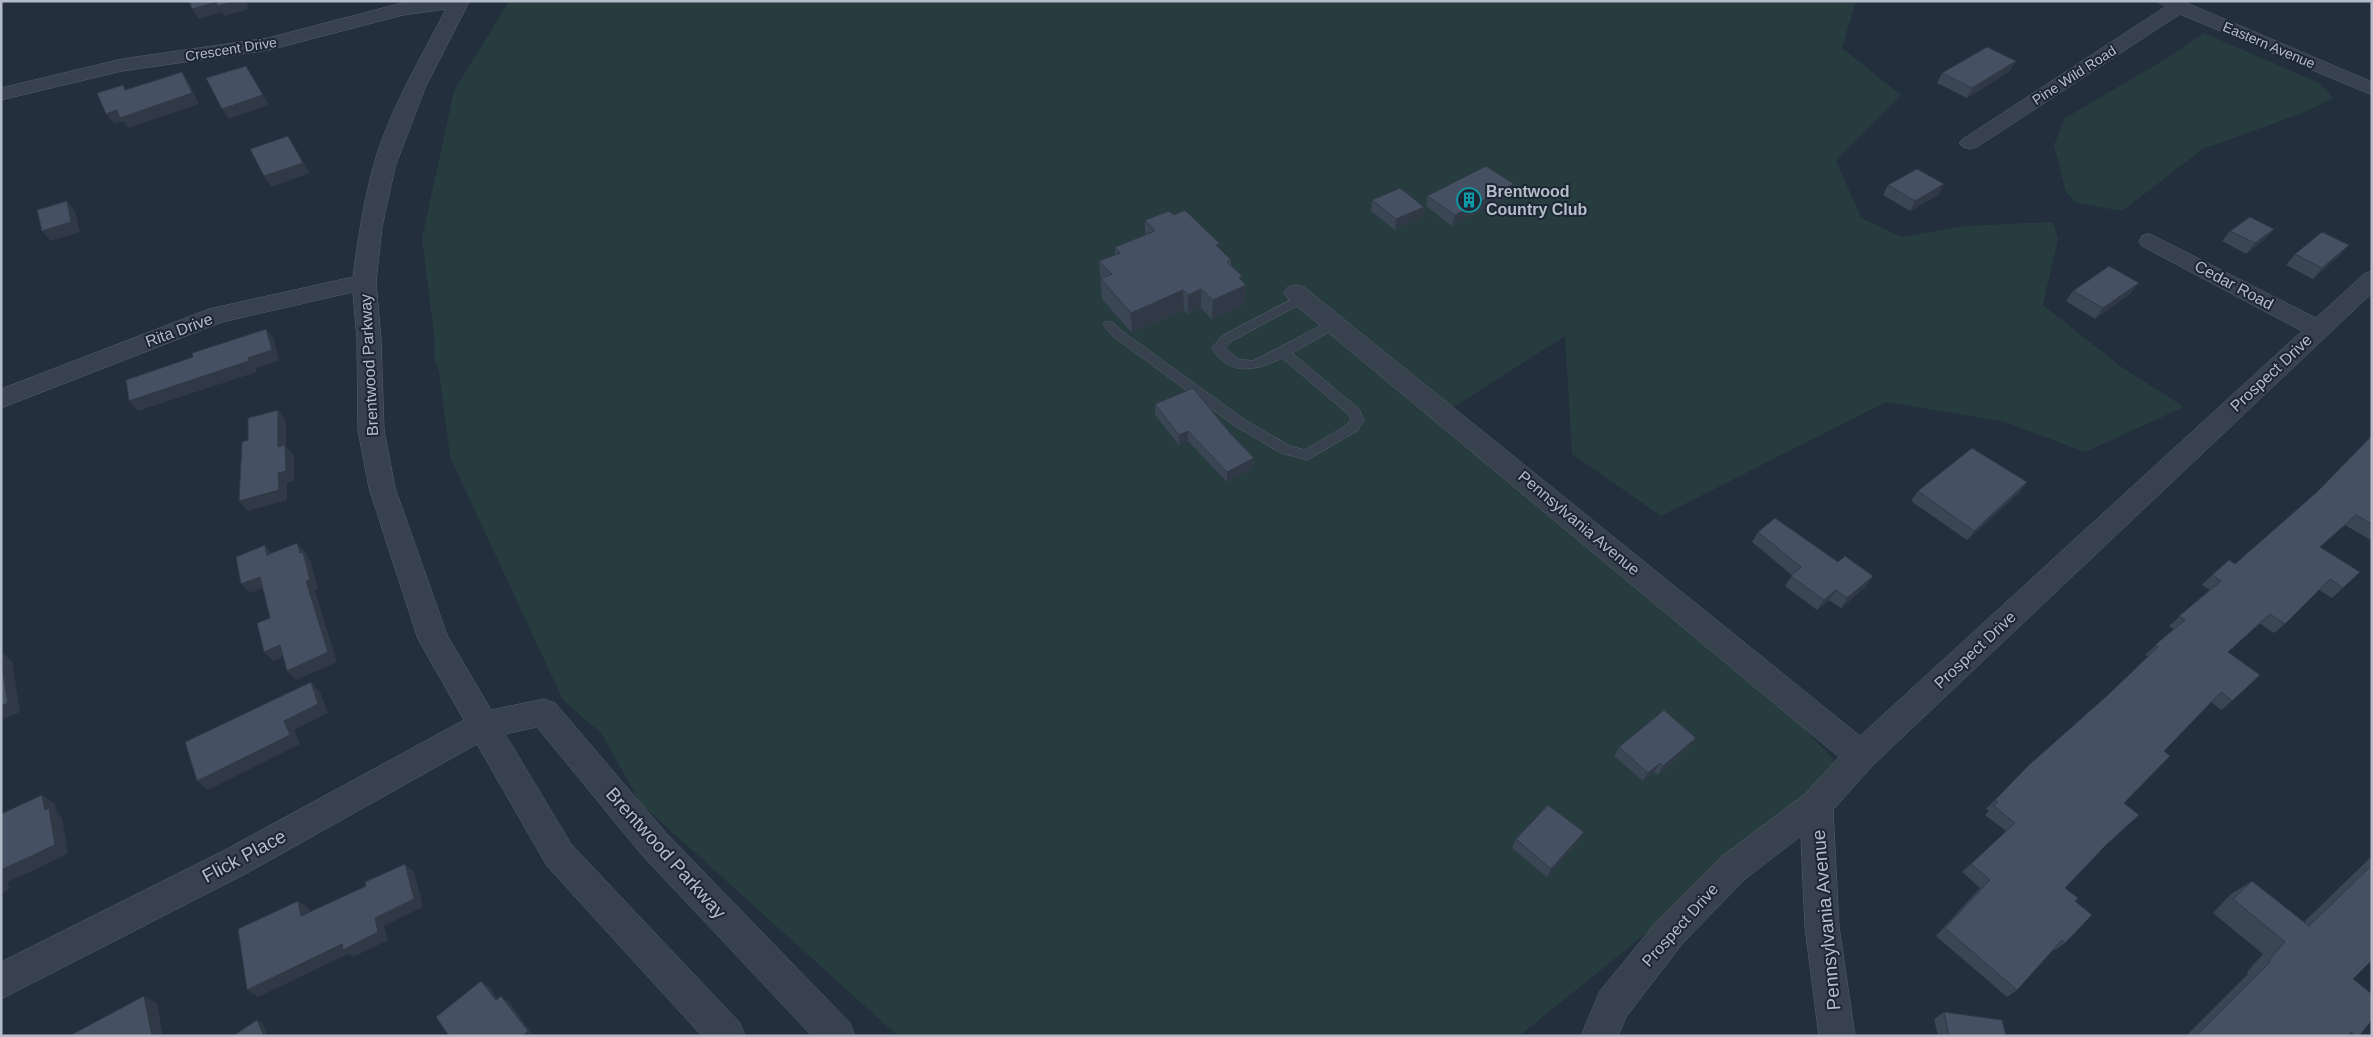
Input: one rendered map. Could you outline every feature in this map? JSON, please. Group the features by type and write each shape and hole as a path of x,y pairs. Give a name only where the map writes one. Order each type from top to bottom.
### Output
{"street":[{"name":"Crescent Drive","path":"1,94 69,76 122,66 269,44 402,9 460,1"},
{"name":"Brentwood Parkway","path":"460,1 415,88 384,167 371,227 364,282 370,340 371,430 382,488 433,639 559,855 727,1036"},
{"name":"Eastern Avenue","path":"2172,4 2372,89"},
{"name":"Pine Wild Road","path":"1970,143 2172,4"},
{"name":"Cedar Road","path":"2150,241 2318,329"},
{"name":"Prospect Drive","path":"1599,1036 1613,1004 1670,932 1733,868 1816,805 1861,756 2372,278"},
{"name":"Rita Drive","path":"1,399 171,331 217,315 364,282"},
{"name":"Pennsylvania Avenue","path":"1299,295 1861,756"},
{"name":"Brentwood Parkway","path":"483,725 544,712 654,844 837,1036"},
{"name":"Flick Place","path":"1,981 244,857 483,725"},
{"name":"Pennsylvania Avenue","path":"1816,805 1822,927 1837,1036"}],"lane":[{"path":"1299,295 1226,339 1218,348 1223,357 1236,364 1253,366 1334,324"},
{"path":"1109,325 1118,334 1240,422 1286,450 1307,455 1352,428 1358,420 1354,412 1282,351"}],"green space":[{"name":"Brentwood Country Club","path":"509,1 1856,1 1842,48 1901,95 1836,160 1861,218 1902,237 1964,226 2053,222 2058,239 2043,305 2120,366 2184,407 2085,452 2005,422 1886,402 1661,516 1572,454 1565,336 1446,412 1715,636 1846,772 1519,1036 898,1036 640,803 602,734 563,700 450,457 439,371 434,358 435,343 422,238 454,91"},
{"path":"2204,33 2319,83 2333,98 2305,112 2203,149 2122,211 2077,203 2066,192 2054,145 2065,118 2169,57"}],"building":[{"path":"189,1 235,1 218,6 216,2 192,9"},
{"path":"1987,47 2016,61 1972,88 1942,73"},
{"path":"246,66 263,95 222,109 206,78"},
{"path":"182,72 192,93 120,118 117,110 106,114 97,93 123,85 125,90"},
{"path":"288,136 303,163 264,176 250,149"},
{"path":"1486,166 1514,184 1455,215 1427,196"},
{"path":"1917,169 1944,184 1915,201 1888,185"},
{"path":"1400,188 1424,207 1396,219 1372,200"},
{"path":"67,201 71,222 42,231 37,210"},
{"path":"1185,210 1220,244 1216,245 1231,260 1227,262 1242,276 1239,278 1246,285 1213,300 1201,289 1188,295 1183,290 1131,313 1101,279 1112,274 1099,261 1120,253 1115,247 1155,231 1145,220 1169,211 1174,215"},
{"path":"2250,217 2274,229 2255,243 2230,231"},
{"path":"2322,232 2349,245 2322,268 2295,254"},
{"path":"2109,266 2139,283 2103,308 2073,291"},
{"path":"266,329 272,350 248,358 249,361 129,401 126,380 193,357 192,353"},
{"path":"1193,388 1230,433 1254,458 1227,472 1188,431 1179,435 1155,404"},
{"path":"278,410 278,447 285,445 286,471 278,473 279,490 239,501 242,442 248,440 248,418"},
{"path":"2372,436 2372,524 2356,515 2320,547 2360,572 2343,588 2330,579 2285,624 2270,614 2228,652 2260,675 2232,701 2221,692 2164,751 2170,756 2124,803 2139,815 2106,845 2065,888 2078,898 2075,901 2092,915 2065,943 2062,940 2017,990 1945,928 1990,880 1971,864 2015,823 1994,806 1998,802 1995,800 2029,765 2109,694 2158,647 2155,645 2185,620 2179,616 2221,581 2212,575 2229,560 2235,564 2317,492"},
{"path":"1972,448 2027,482 1974,531 1918,491"},
{"path":"1775,518 1838,562 1845,556 1873,576 1847,598 1836,590 1824,600 1791,576 1801,567 1758,532"},
{"path":"297,543 300,553 303,552 310,580 306,581 328,652 287,671 280,645 264,652 257,623 270,618 260,577 241,584 236,557 265,545 267,555"},
{"path":"1,660 8,703 1,706"},
{"path":"311,682 318,704 284,721 290,735 197,781 185,742"},
{"path":"1664,710 1696,738 1663,766 1660,763 1648,773 1619,747"},
{"path":"42,795 45,810 49,808 55,845 1,870 1,814"},
{"path":"1548,805 1584,832 1551,869 1516,839"},
{"path":"405,864 414,899 375,918 378,932 343,950 342,944 247,990 238,929 298,901 301,916 366,886 365,882"},
{"path":"2372,865 2372,960 2353,979 2372,994 2372,1020 2359,1036 2351,1032 2349,1036 2196,1036 2270,962 2269,960 2285,942 2233,899 2252,881 2309,926"},
{"path":"481,981 496,1000 501,996 528,1031 522,1036 449,1036 436,1017"},
{"path":"144,996 152,1036 69,1036"},
{"path":"1944,1012 2002,1020 2006,1036 1949,1036"},
{"path":"257,1020 264,1036 233,1036"}],"place":[{"name":"Brentwood Country Club","path":"1469,200"}]}
